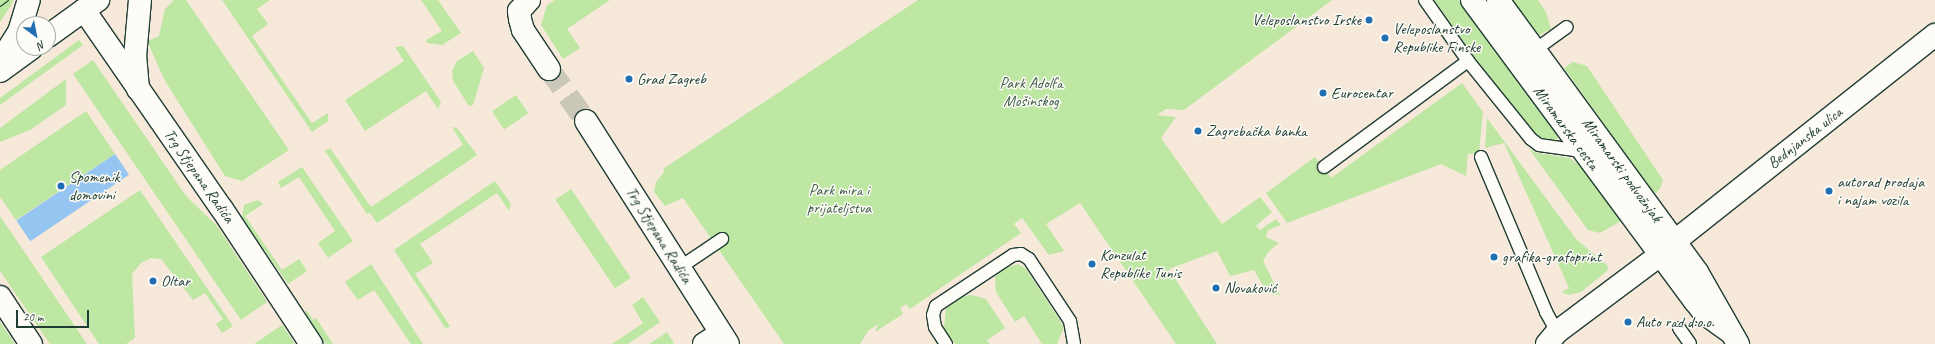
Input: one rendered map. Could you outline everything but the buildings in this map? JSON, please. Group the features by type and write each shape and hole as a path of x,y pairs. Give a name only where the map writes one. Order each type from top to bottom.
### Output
{"street":[{"path":"0,62 19,32 29,0"},
{"path":"138,89 134,57 140,0"},
{"path":"529,0 519,11 523,30 549,69"},
{"name":"Miramarska cesta","path":"1472,0 1586,156 1667,248 1704,313 1733,338"},
{"name":"Miramarski podvožnjak","path":"1498,0 1535,50 1667,248"},
{"path":"56,29 86,3"},
{"name":"Trg Stjepana Radića","path":"86,3 138,89 311,344"},
{"name":"Bednjanska ulica","path":"1667,248 1935,34"},
{"path":"0,71 21,56"},
{"name":"Trg Stjepana Radića","path":"586,121 679,268 718,340"},
{"path":"1552,338 1667,248"},
{"path":"0,297 30,344"}],"lane":[{"path":"1425,0 1468,61 1530,139 1539,145 1575,150 1586,156"},
{"path":"1535,50 1567,27"},
{"path":"1324,167 1468,61"},
{"path":"1480,157 1546,312 1552,338"},
{"path":"679,268 722,239"},
{"path":"946,344 935,327 933,315 936,306 1012,255 1021,254 1028,259 1070,322 1074,344"},
{"path":"1679,328 1690,344"}],"green space":[{"path":"0,0 13,0 0,22"},
{"path":"174,0 186,0 289,150 242,181 225,176 165,81 147,41 159,36 165,9"},
{"path":"222,0 270,0 257,9 268,24 252,36 312,123 328,113 328,121 312,132"},
{"path":"421,0 438,0 461,33 442,45 427,43 426,40 442,31"},
{"path":"555,0 610,0 567,29 580,48 563,59 541,25 547,5"},
{"path":"918,0 1332,0 1184,110 1166,109 1157,115 1176,117 1161,138 1222,224 1260,197 1272,212 1256,226 1260,230 1276,219 1281,225 1268,230 1266,237 1279,243 1269,251 1263,261 1280,295 1268,294 1254,270 1230,276 1217,251 1169,269 1217,344 1176,344 1080,203 1046,224 1064,251 1049,255 1022,218 1014,224 1021,233 910,309 906,304 900,308 903,314 875,332 878,324 868,331 860,344 784,344 683,198 665,206 654,192 656,182 665,171 663,169"},
{"path":"1434,0 1459,0 1559,136 1555,141 1534,135 1525,127"},
{"path":"1512,0 1538,0 1546,12 1551,29 1539,35"},
{"path":"79,40 83,45 0,105 0,98"},
{"path":"403,46 441,102 438,109 426,91 365,131 345,100 404,61 395,47"},
{"path":"473,51 484,68 473,105 469,106 453,81 452,71 457,61"},
{"path":"93,60 186,196 217,226 267,302 241,320 73,74"},
{"path":"1573,62 1587,66 1663,180 1660,189 1654,194 1564,68"},
{"path":"66,79 66,105 30,130 0,142 0,128"},
{"path":"1462,83 1483,112 1479,153 1468,154 1466,176 1441,164 1287,223 1266,193 1315,157 1331,178"},
{"path":"516,95 528,113 504,129 492,111"},
{"path":"86,111 115,154 16,220 0,197 0,170"},
{"path":"1487,118 1576,239 1608,266 1607,271 1581,292 1569,295 1561,292 1569,288 1504,143 1485,148"},
{"path":"452,127 457,128 477,155 377,223 370,213 367,214 325,151 330,148 371,207 463,145"},
{"path":"1529,149 1537,153 1569,158 1580,165 1621,221 1600,233 1588,230"},
{"path":"302,167 353,241 328,258 318,243 335,231 299,177 281,188 278,182"},
{"path":"495,181 511,204 509,211 497,193 420,244 433,263 415,274 450,326 446,329 394,250"},
{"path":"571,189 631,278 615,288 555,200"},
{"path":"140,190 233,326 222,333 216,324 223,319 205,293 193,300 161,259 151,258 141,263 132,274 135,338 126,344 99,344 41,257"},
{"path":"258,200 263,204 245,216 282,270 299,259 307,271 288,284 242,218 244,205"},
{"path":"0,216 87,344 50,344 0,271"},
{"path":"371,264 423,344 411,344 374,290 358,300 345,282"},
{"path":"1018,264 1026,269 1064,327 1057,344 1042,344 1024,316 1015,322 996,292 995,277 1003,269"},
{"path":"972,295 986,299 1005,328 987,340 990,344 955,344 944,328 946,308 963,296"},
{"path":"643,297 660,322 628,344 612,344 643,323 632,305"},
{"path":"306,309 313,320 316,318 333,344 326,344 306,314"},
{"path":"0,322 15,344 0,344"},
{"path":"282,325 295,344 254,344"},
{"path":"667,332 674,343 649,344"}],"water":[{"path":"115,154 129,175 30,241 16,221"}],"tunnel":[{"path":"549,69 586,121"}],"tram line":[{"path":"0,6 8,0"}],"place":[{"name":"Veleposlanstvo Irske","path":"1369,20"},
{"name":"Veleposlanstvo Republike Finske","path":"1385,38"},
{"name":"Grad Zagreb","path":"629,79"},
{"name":"Eurocentar","path":"1323,93"},
{"name":"Zagrebačka banka","path":"1198,131"},
{"name":"Spomenik domovini","path":"61,186"},
{"name":"autorad prodaja i najam vozila","path":"1829,191"},
{"name":"grafika-grafoprint","path":"1494,257"},
{"name":"Konzulat Republike Tunis","path":"1092,264"},
{"name":"Oltar","path":"153,281"},
{"name":"Novaković","path":"1216,288"},
{"name":"Auto rad d.o.o.","path":"1628,322"}],"park label":[{"name":"Park Adolfa Mošinskog","path":"1031,92"},
{"name":"Park mira i prijateljstva","path":"839,199"}]}
